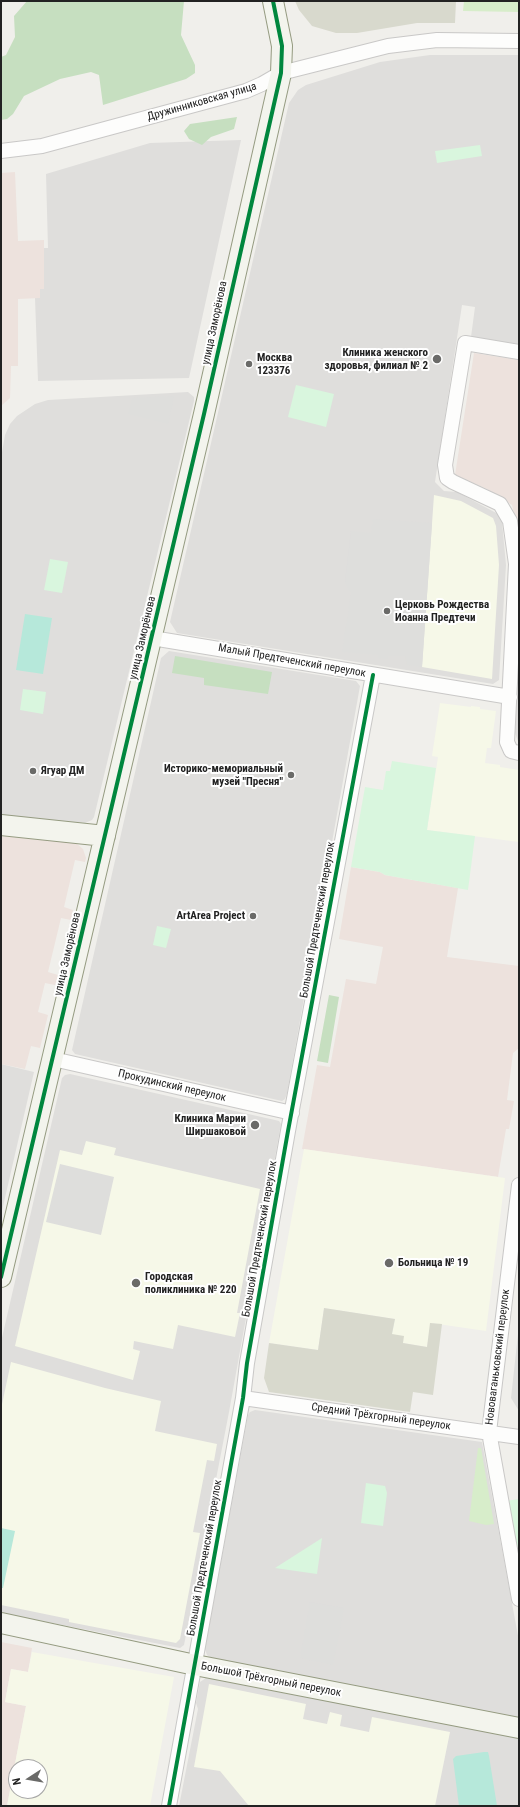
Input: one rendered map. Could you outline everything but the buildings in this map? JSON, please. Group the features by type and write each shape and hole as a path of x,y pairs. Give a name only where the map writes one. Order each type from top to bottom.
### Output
{"street":[{"name":"улица Заморёнова","path":"1,1277 152,638 281,73 282,46 273,1"},
{"name":"Дружинниковская улица","path":"1,151 42,146 246,91 281,73 398,44 437,40 519,41"},
{"path":"519,352 466,343 445,472 447,478 452,482 500,504 510,521 516,564 507,742 510,751 519,753"},
{"name":"Малый Предтеченский переулок","path":"152,638 510,697"},
{"name":"Большой Предтеченский переулок","path":"168,1806 243,1398 247,1363 292,1113 373,675"},
{"path":"1,825 105,836"},
{"name":"Прокудинский переулок","path":"53,1059 292,1113"},
{"name":"Нововаганьковский переулок","path":"519,1185 517,1228 489,1432 519,1600"},
{"name":"Средний Трёхгорный переулок","path":"243,1398 519,1436"},
{"name":"Большой Трёхгорный переулок","path":"1,1624 194,1665 519,1728"}],"shaded area":[{"path":"295,1 456,1 455,23 417,23 357,33 336,33 312,26 299,10"},
{"path":"430,55 519,55 519,344 471,337 475,307 462,305 435,482 444,491 457,492 498,514 502,522 506,565 499,680 493,684 177,633 170,622 289,103 298,90 306,85 380,62"},
{"path":"241,140 189,378 38,381 35,298 40,298 40,289 44,289 44,248 48,248 46,174 150,143"},
{"path":"15,172 18,241 44,240 44,289 40,289 40,298 18,299 18,366 11,366 10,398 1,406 1,173"},
{"path":"474,353 519,360 519,535 512,505 487,489 455,475"},
{"path":"188,392 194,397 194,401 94,817 92,820 85,823 1,816 1,458 5,435 10,424 17,416 35,404 48,400"},
{"path":"174,396 168,424 128,414 132,398"},
{"path":"434,495 461,501 493,518 496,526 499,565 492,679 422,667"},
{"path":"373,519 432,523 422,667 407,665 405,656 388,656 388,659 383,659 378,658 378,655 342,652 351,593 345,582 351,531 371,533"},
{"path":"169,651 356,681 360,686 287,1093 285,1099 282,1101 75,1054 72,1050 161,658"},
{"path":"518,654 519,655 519,744 515,733"},
{"path":"440,703 480,707 480,709 496,711 491,748 487,748 485,763 519,770 519,842 427,830 438,757 432,756"},
{"path":"1,836 76,843 83,849 86,858 85,862 75,860 64,907 73,910 71,920 61,918 48,972 58,975 55,985 45,983 38,1012 48,1015 40,1048 31,1046 25,1069 1,1064"},
{"path":"351,867 380,872 385,875 458,888 447,957 519,966 519,1048 513,1053 507,1100 514,1101 509,1129 506,1129 498,1177 302,1149 317,1065 330,1067 346,979 376,984 383,947 339,939"},
{"path":"1,1064 34,1072 1,1215"},
{"path":"70,1074 275,1120 279,1121 281,1124 229,1412 184,1645 180,1648 1,1613 1,1342 62,1078 65,1075"},
{"name":"Городская поликлиника № 220","path":"86,1141 116,1148 114,1155 260,1189 237,1313 240,1313 235,1337 178,1325 173,1349 134,1341 133,1349 140,1351 133,1380 15,1346 60,1150 82,1155"},
{"name":"Больница № 19","path":"304,1149 505,1178 486,1331 431,1323 427,1347 403,1343 392,1334 395,1319 324,1308 318,1350 269,1343"},
{"path":"60,1164 114,1177 101,1235 46,1222"},
{"path":"324,1308 395,1319 392,1334 404,1336 403,1343 427,1347 430,1323 442,1324 433,1395 413,1392 410,1412 269,1392 264,1378 269,1343 318,1350"},
{"path":"519,1325 519,1411 511,1398"},
{"path":"11,1362 105,1388 161,1401 155,1431 217,1444 214,1461 207,1460 193,1532 200,1533 180,1639 176,1643 69,1622 69,1619 1,1605 1,1409"},
{"path":"255,1410 482,1442 519,1641 519,1719 211,1658 207,1655 205,1649 248,1415 250,1412"},
{"path":"310,1602 344,1608 333,1665 300,1658"},
{"path":"1,1642 32,1648 28,1672 11,1669 5,1702 26,1706 16,1759 8,1759 7,1806 1,1806"},
{"path":"32,1652 174,1677 150,1806 7,1806 8,1799 48,1799 48,1759 16,1759 26,1706 5,1702 11,1669 28,1672"},
{"path":"206,1678 519,1738 519,1806 179,1806 198,1709 196,1703 200,1682"},
{"path":"209,1684 306,1704 303,1719 327,1724 330,1712 342,1715 340,1726 369,1732 372,1717 450,1732 435,1806 249,1806 220,1771 194,1767"}],"green space":[{"path":"27,1 184,1 181,35 195,65 195,73 186,79 103,105 99,75 91,72 60,79 24,96 13,114 7,119 1,120 1,57 6,55 15,37 14,16"},
{"path":"464,1 519,1 519,12 463,11"},
{"path":"237,117 234,129 211,137 202,145 189,139 184,131 190,124"},
{"path":"480,145 482,156 437,163 435,151"},
{"path":"296,385 334,394 326,427 288,417"},
{"path":"50,559 68,562 62,593 44,590"},
{"path":"25,614 52,618 43,674 16,670"},
{"path":"175,656 272,672 268,694 204,685 204,678 172,673"},
{"path":"23,689 46,692 43,714 20,710"},
{"path":"392,761 436,768 427,830 475,836 468,890 385,875 380,872 351,867 365,787 383,790 386,771 390,771"},
{"path":"157,926 171,929 166,948 153,945"},
{"path":"329,995 339,997 328,1063 317,1061"},
{"path":"478,1448 481,1448 494,1524 486,1525 469,1521"},
{"path":"366,1483 385,1486 387,1493 383,1526 361,1523"},
{"path":"519,1499 519,1564 506,1501"},
{"path":"1,1528 15,1531 3,1588 1,1588"},
{"path":"322,1538 317,1574 275,1568"},
{"path":"488,1752 489,1756 497,1806 459,1806 453,1759 456,1756"}],"cycle path":[{"path":"1,1277 204,414 281,73 282,46 273,1"},
{"path":"169,1806 243,1398 247,1363 288,1131 373,675"}],"place":[{"name":"Клиника женского здоровья, филиал № 2","path":"437,359"},
{"name":"Москва 123376","path":"249,364"},
{"name":"Церковь Рождества Иоанна Предтечи","path":"387,611"},
{"name":"Ягуар ДМ","path":"33,771"},
{"name":"Историко-мемориальный музей \"Пресня\"","path":"291,775"},
{"name":"ArtArea Project","path":"253,916"},
{"name":"Клиника Марии Ширшаковой","path":"255,1125"},
{"name":"Больница № 19","path":"389,1263"},
{"name":"Городская поликлиника № 220","path":"136,1283"}]}
